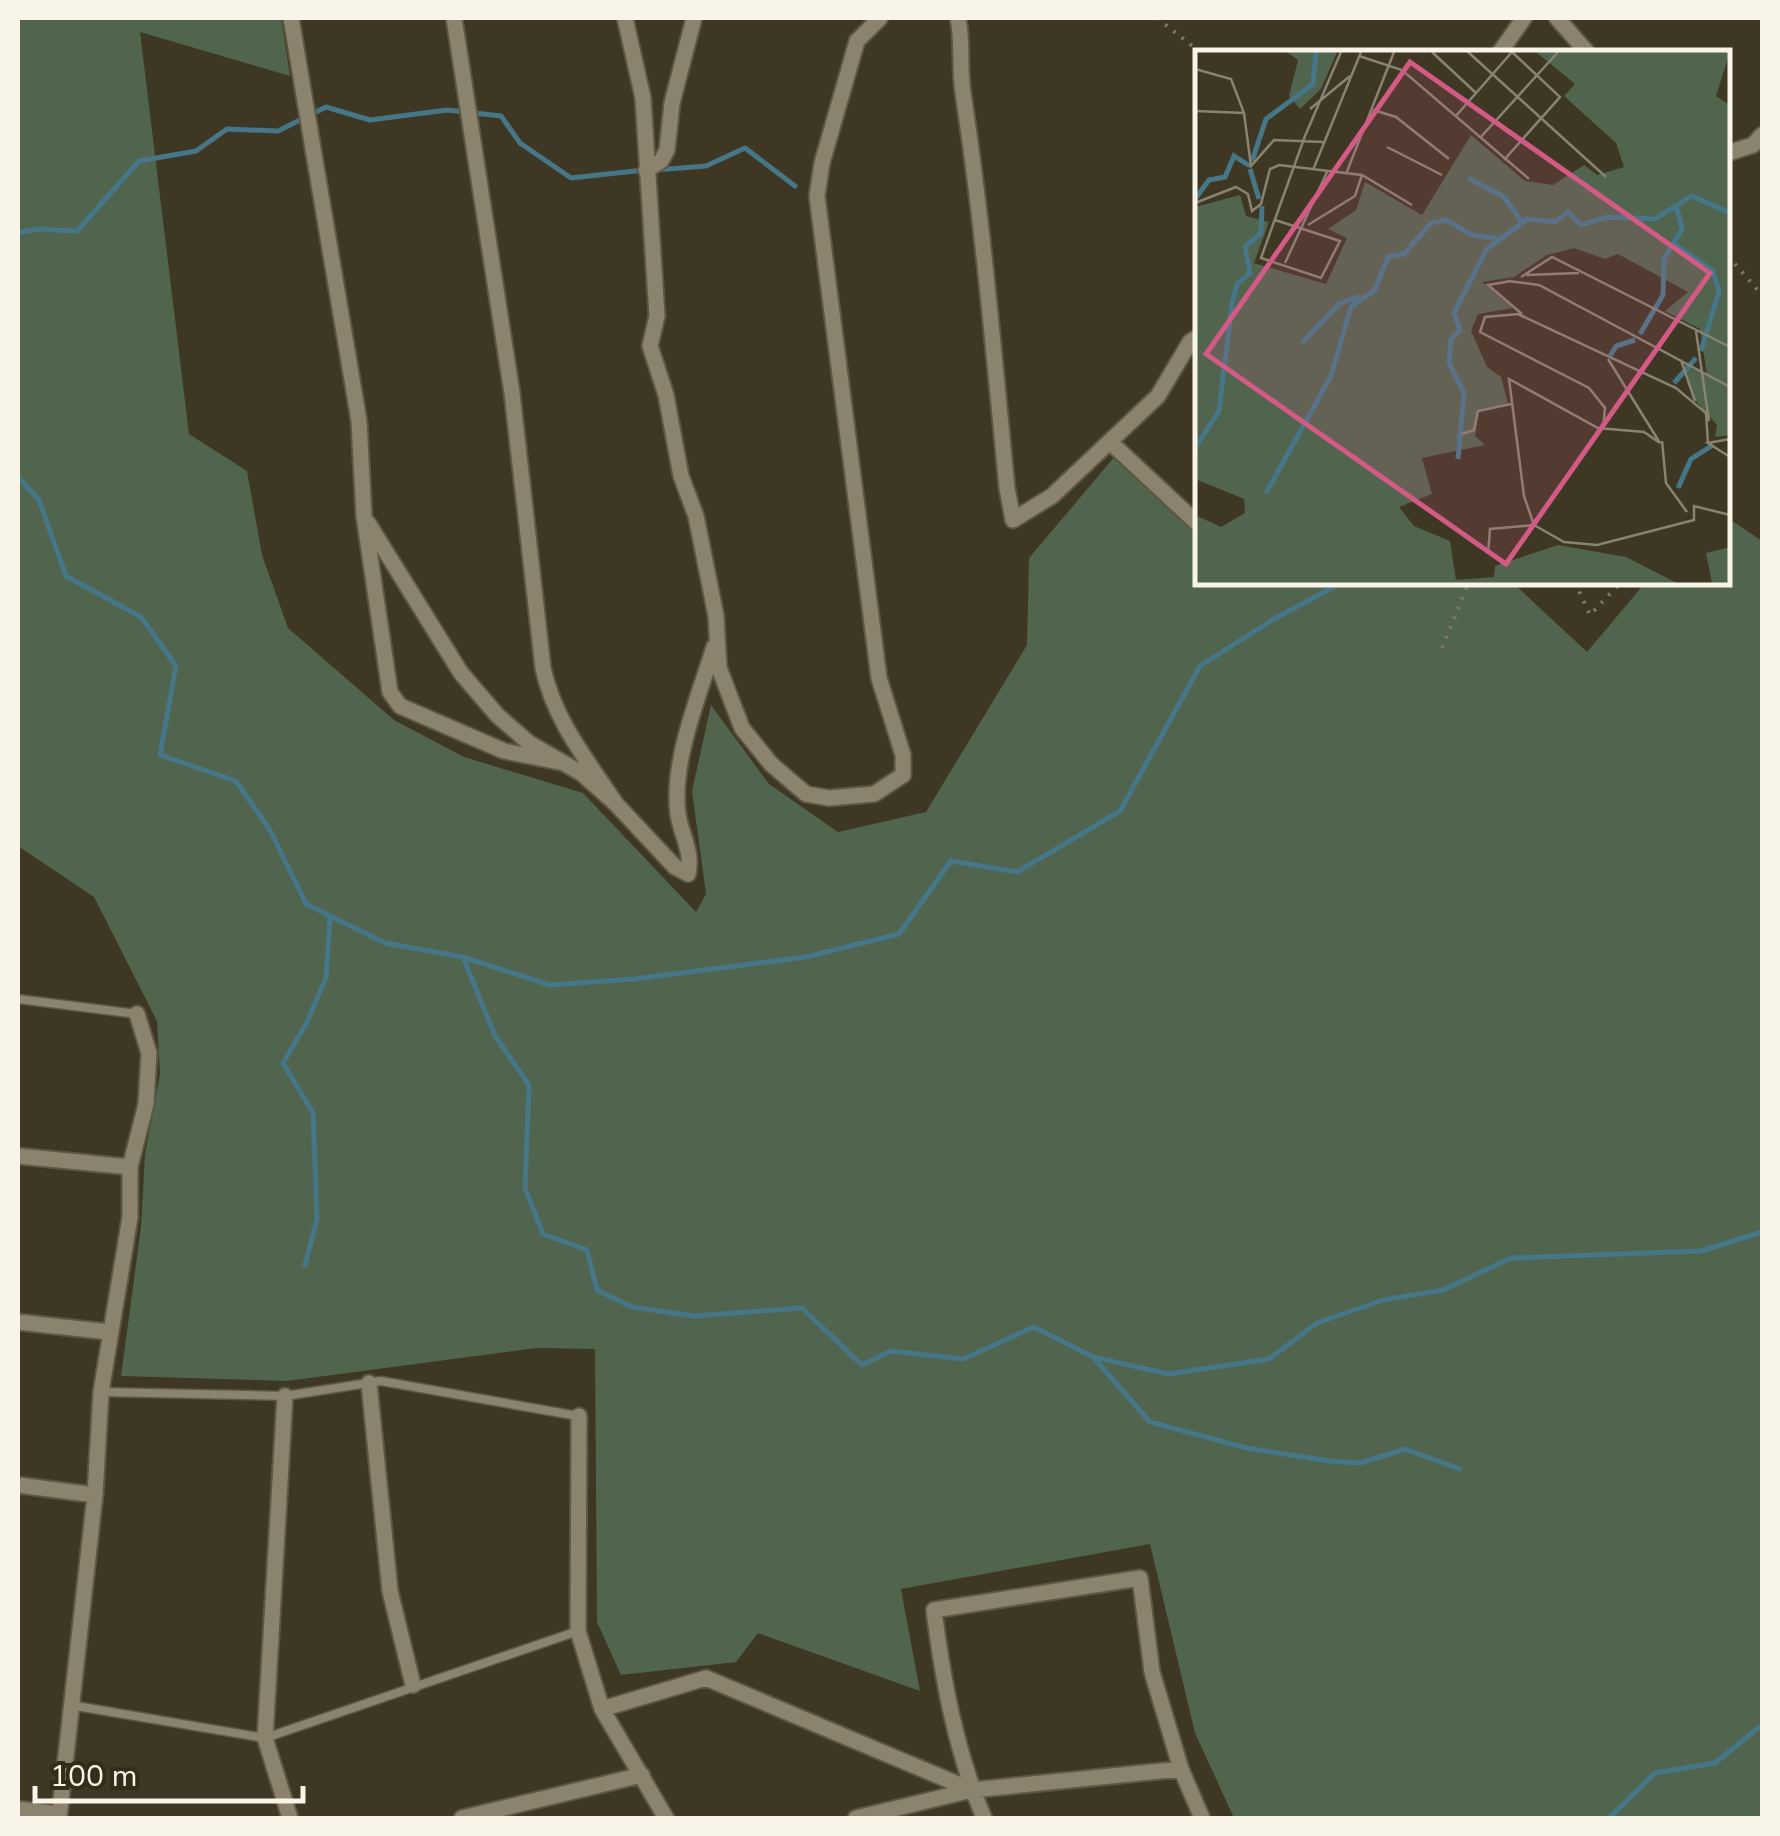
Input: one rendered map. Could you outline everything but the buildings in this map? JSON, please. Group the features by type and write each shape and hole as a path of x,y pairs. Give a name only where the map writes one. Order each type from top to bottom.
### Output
{"street":[{"path":"292,18 359,420 364,516 390,692 400,706 504,751 559,762"},
{"path":"454,18 512,393 543,668 549,697 560,720 616,804"},
{"path":"626,18 643,98 657,316 650,346 666,395 680,476 696,516 719,668 742,728 771,764 806,794 829,798 874,794 904,776 902,755 879,678 817,196 822,162 858,41 880,18"},
{"path":"646,170 661,162 667,150 672,103 694,18"},
{"path":"958,18 962,36 959,60 974,157 1013,520 1052,496 1158,396 1195,338"},
{"path":"1501,50 1524,18"},
{"path":"1557,18 1585,50"},
{"path":"1730,152 1753,145 1762,135"},
{"path":"1110,442 1195,521"},
{"path":"364,516 461,672 496,715 529,743 581,772 675,867 688,874 691,862 678,814 680,764 717,638"},
{"path":"18,1809 59,1816 109,1332 130,1217 130,1167 146,1104 149,1053 137,1014"},
{"path":"18,1156 130,1167"},
{"path":"18,1322 109,1332"},
{"path":"370,1383 390,1591 413,1684"},
{"path":"286,1396 264,1738 290,1818"},
{"path":"579,1416 578,1631 602,1709 666,1818"},
{"path":"18,1485 95,1496"},
{"path":"984,1818 972,1790 944,1690 934,1610 1140,1578 1152,1672 1181,1769 1202,1818"},
{"path":"602,1709 706,1678 972,1790"},
{"path":"856,1818 972,1790 1181,1769"},
{"path":"462,1818 642,1776"}],"lane":[{"path":"18,999 137,1014"},
{"path":"102,1392 286,1396 381,1381 579,1416"},
{"path":"70,1705 264,1738 413,1684 578,1631"}],"path":[{"path":"1156,18 1197,50"},
{"path":"1730,258 1762,294"},
{"path":"1442,648 1468,585"},
{"path":"1576,585 1590,615 1617,585"}],"green space":[{"path":"18,18 281,18 290,76 140,32 189,434 247,471 262,555 288,628 394,720 464,757 583,793 696,912 706,894 692,791 711,705 769,784 838,832 926,812 1027,645 1029,558 1116,455 1195,523 1195,585 1515,585 1587,652 1643,585 1730,585 1730,519 1762,541 1762,1818 1234,1818 1195,1733 1150,1544 901,1589 920,1691 758,1633 736,1662 621,1675 597,1622 595,1349 537,1348 287,1381 121,1376 141,1227 145,1154 160,1074 157,1021 94,897 18,846"}],"waterway":[{"path":"18,233 38,229 77,231 139,161 196,151 227,129 278,131 326,107 370,120 447,110 501,116 520,143 571,178 644,170"},
{"path":"655,170 706,166 745,148 795,186"},
{"path":"18,477 39,500 66,576 141,617 176,666 160,755 236,781 270,830 306,904 385,943 463,957 550,985 634,979 806,957 899,934 951,861 1017,872 1120,811 1200,666 1272,620 1337,585"},
{"path":"305,1265 317,1219 313,1113 283,1063 326,978 330,918"},
{"path":"463,957 495,1036 529,1085 525,1188 543,1234 587,1250 597,1290 632,1307 694,1316 802,1308 862,1365 891,1351 963,1359 1034,1327 1093,1357 1169,1374 1269,1359 1317,1323 1383,1300 1443,1290 1511,1258 1701,1251 1762,1232"},
{"path":"1093,1357 1150,1422 1247,1448 1329,1461 1360,1463 1405,1449 1460,1469"},
{"path":"1609,1818 1655,1773 1715,1763 1762,1725"}]}
